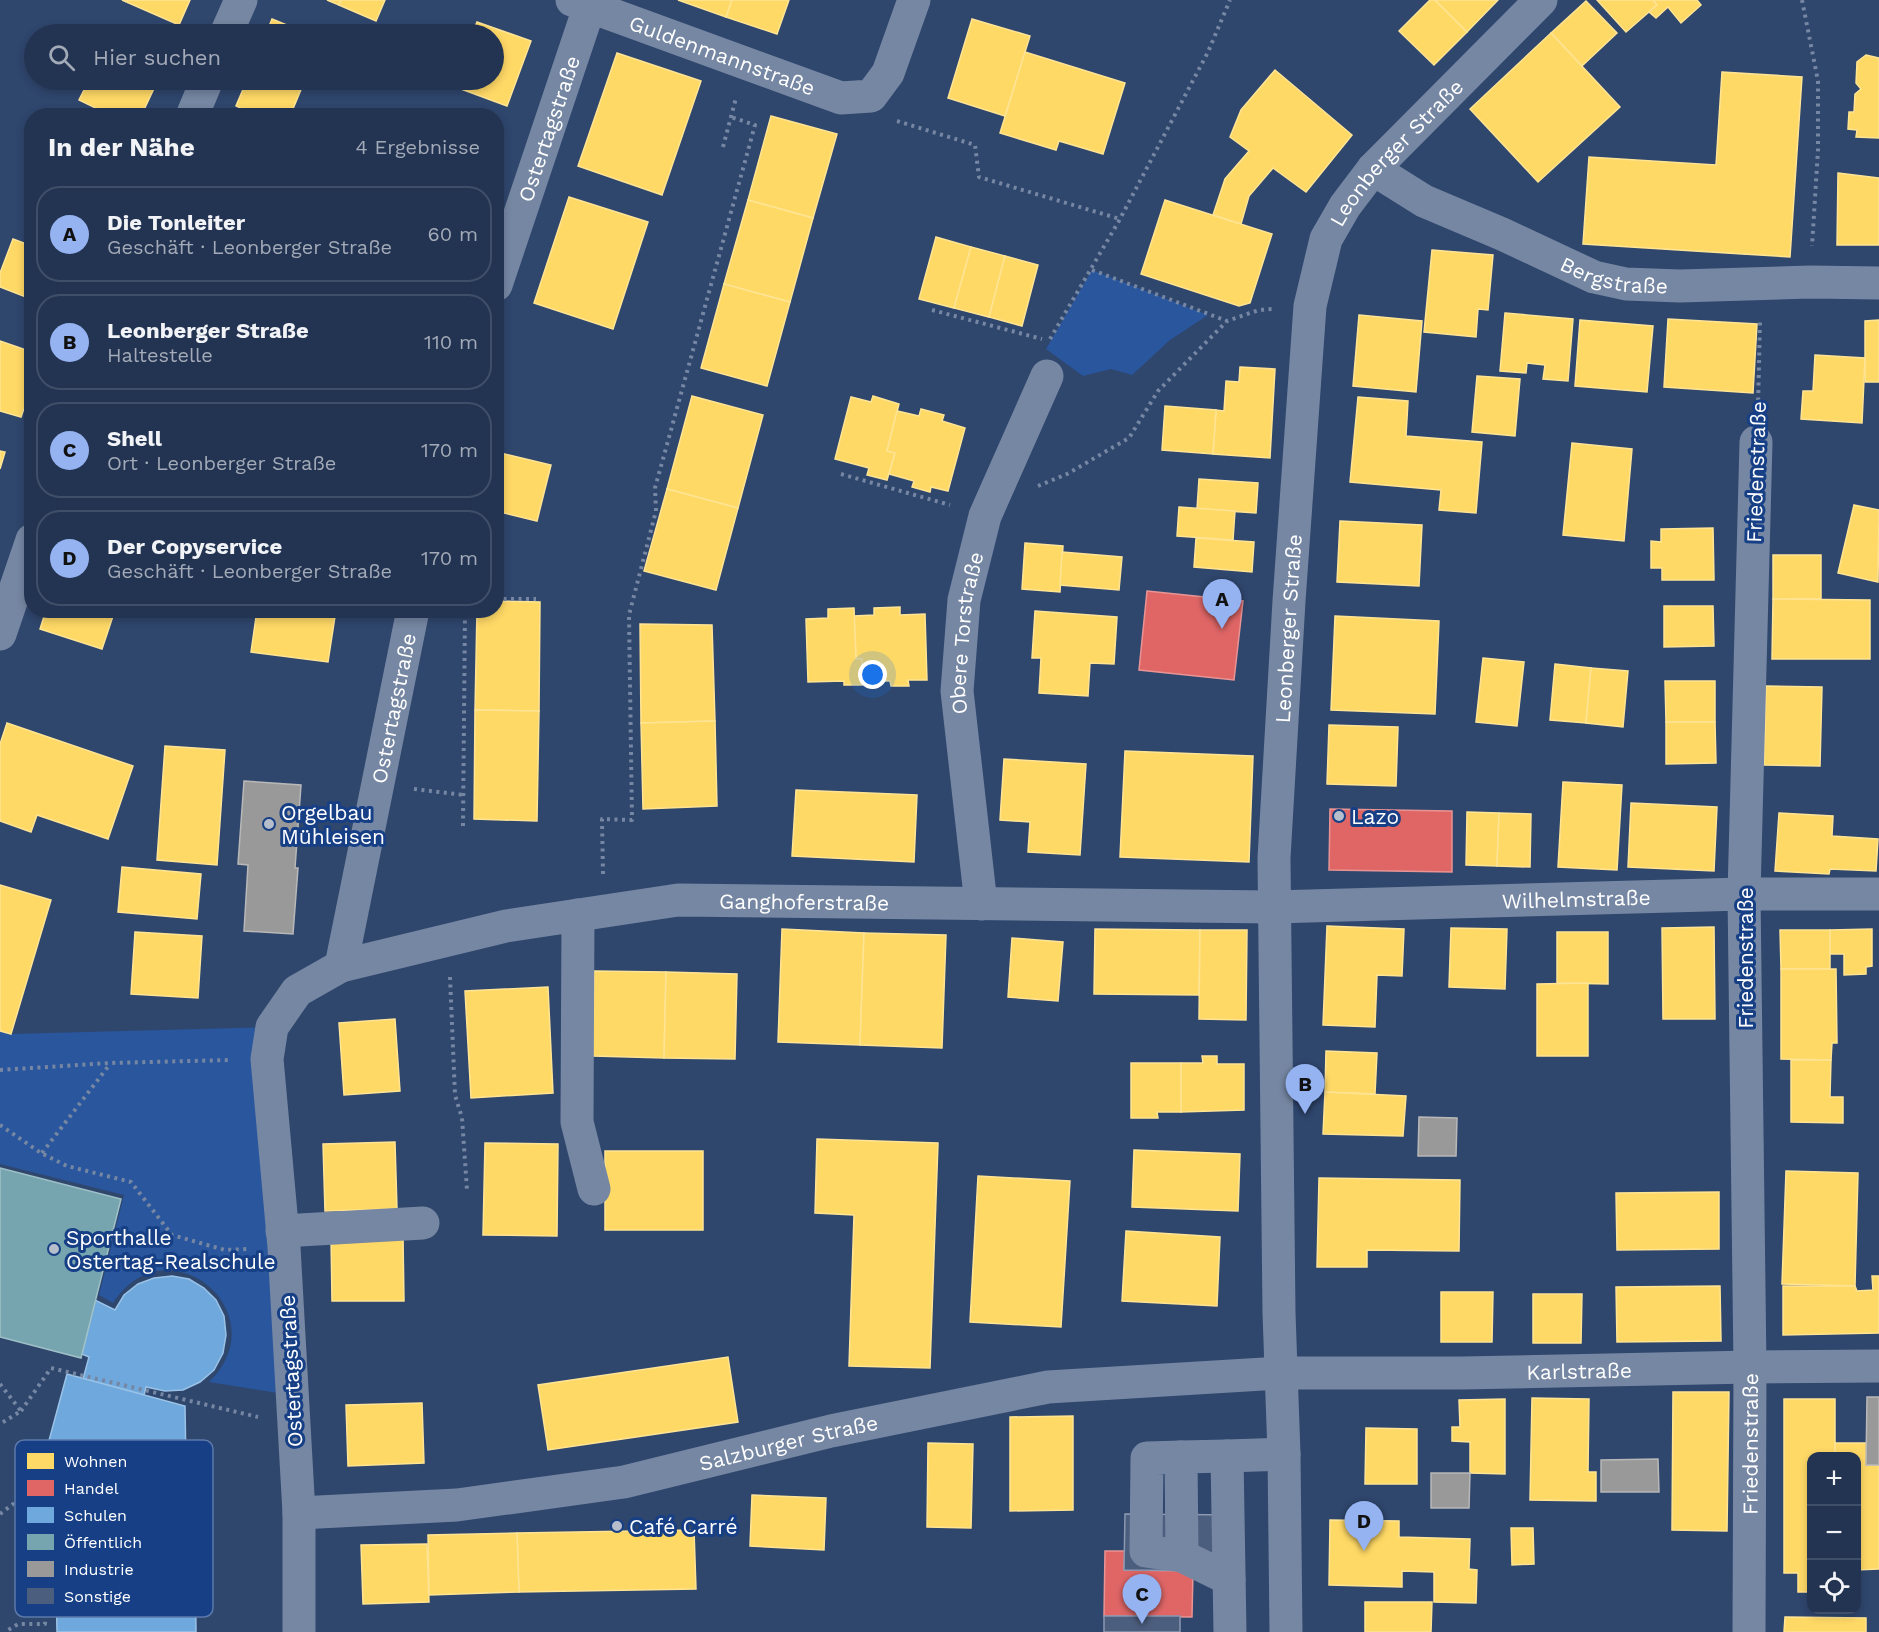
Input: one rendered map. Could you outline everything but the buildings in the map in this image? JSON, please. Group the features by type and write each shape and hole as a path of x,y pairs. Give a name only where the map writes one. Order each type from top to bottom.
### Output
{"street":[{"path":"230,24 240,0"},
{"path":"856,97 888,74 914,0"},
{"name":"Leonberger Straße","path":"1286,1632 1273,907 1288,612 1310,306 1326,239 1345,206 1373,169 1541,0"},
{"name":"Guldenmannstraße","path":"580,4 746,64 856,97"},
{"name":"Ostertagstraße","path":"504,258 580,4"},
{"path":"195,108 203,90"},
{"name":"Bergstraße","path":"1373,169 1424,201 1594,277 1626,284 1680,286 1810,282 1879,284"},
{"name":"Obere Torstraße","path":"981,904 957,691 964,600 985,516 1047,376"},
{"name":"Friedenstraße","path":"1749,1632 1750,1367 1744,894 1756,442"},
{"path":"0,634 24,564"},
{"name":"Ostertagstraße","path":"299,1632 299,1513 283,1239 267,1059 272,1027 297,992 341,966 410,618"},
{"name":"Wilhelmstraße","path":"1273,907 1744,894 1879,894"},
{"name":"Ganghoferstraße","path":"341,966 506,926 678,900 1273,907"},
{"path":"591,913 577,1122 594,1189"},
{"path":"283,1239 423,1223"},
{"name":"Karlstraße","path":"1280,1373 1462,1373 1879,1366"},
{"name":"Salzburger Straße","path":"299,1513 457,1505 624,1482 831,1431 1048,1387 1280,1373"},
{"path":"1229,1579 1182,1556 1146,1551 1147,1458 1284,1454"},
{"path":"1227,1456 1230,1632"}],"path":[{"path":"932,310 1049,341 1120,219 1208,52 1230,0"},
{"path":"1802,0 1818,81 1818,150 1810,282"},
{"path":"723,147 746,64"},
{"path":"856,97 896,120 975,145 979,177 1120,219"},
{"path":"591,913 602,819 633,820 629,615 656,511 655,488 755,125 731,117"},
{"path":"1092,270 1227,321"},
{"name":"Friedenstraße","path":"1756,442 1760,371 1760,285"},
{"path":"1034,488 1067,474 1129,438 1158,391 1227,321 1259,310 1310,306"},
{"path":"841,474 985,516"},
{"path":"504,598 536,599"},
{"path":"463,826 465,618"},
{"path":"378,785 464,795"},
{"path":"448,940 455,1095 462,1118 467,1190"},
{"path":"0,1070 110,1063 267,1059"},
{"path":"41,1153 110,1063"},
{"path":"0,1125 41,1153 68,1166 131,1182 172,1235 225,1250 283,1239"},
{"path":"0,1424 21,1411 51,1368 293,1426"},
{"path":"0,1384 21,1411"},
{"path":"0,1514 15,1504"},
{"path":"4,1632 18,1624 45,1624 45,1617"}],"shaded area":[{"path":"1092,270 1208,315 1170,340 1132,375 1111,369 1083,376 1046,349"},
{"path":"272,1027 291,1395 209,1382 227,1355 232,1329 224,1305 208,1286 186,1273 161,1271 136,1280 113,1303 99,1295 124,1195 0,1164 0,1031 11,1034"}],"place":[{"name":"Die Tonleiter","path":"1222,629"},
{"name":"Lazo","path":"1339,816"},
{"name":"Orgelbau Mühleisen","path":"269,824"},
{"name":"Leonberger Straße","path":"1305,1114"},
{"name":"Sporthalle Ostertag-Realschule","path":"54,1249"},
{"name":"Café Carré","path":"617,1526"},
{"name":"Der Copyservice","path":"1364,1551"},
{"name":"Shell","path":"1142,1624"}]}
